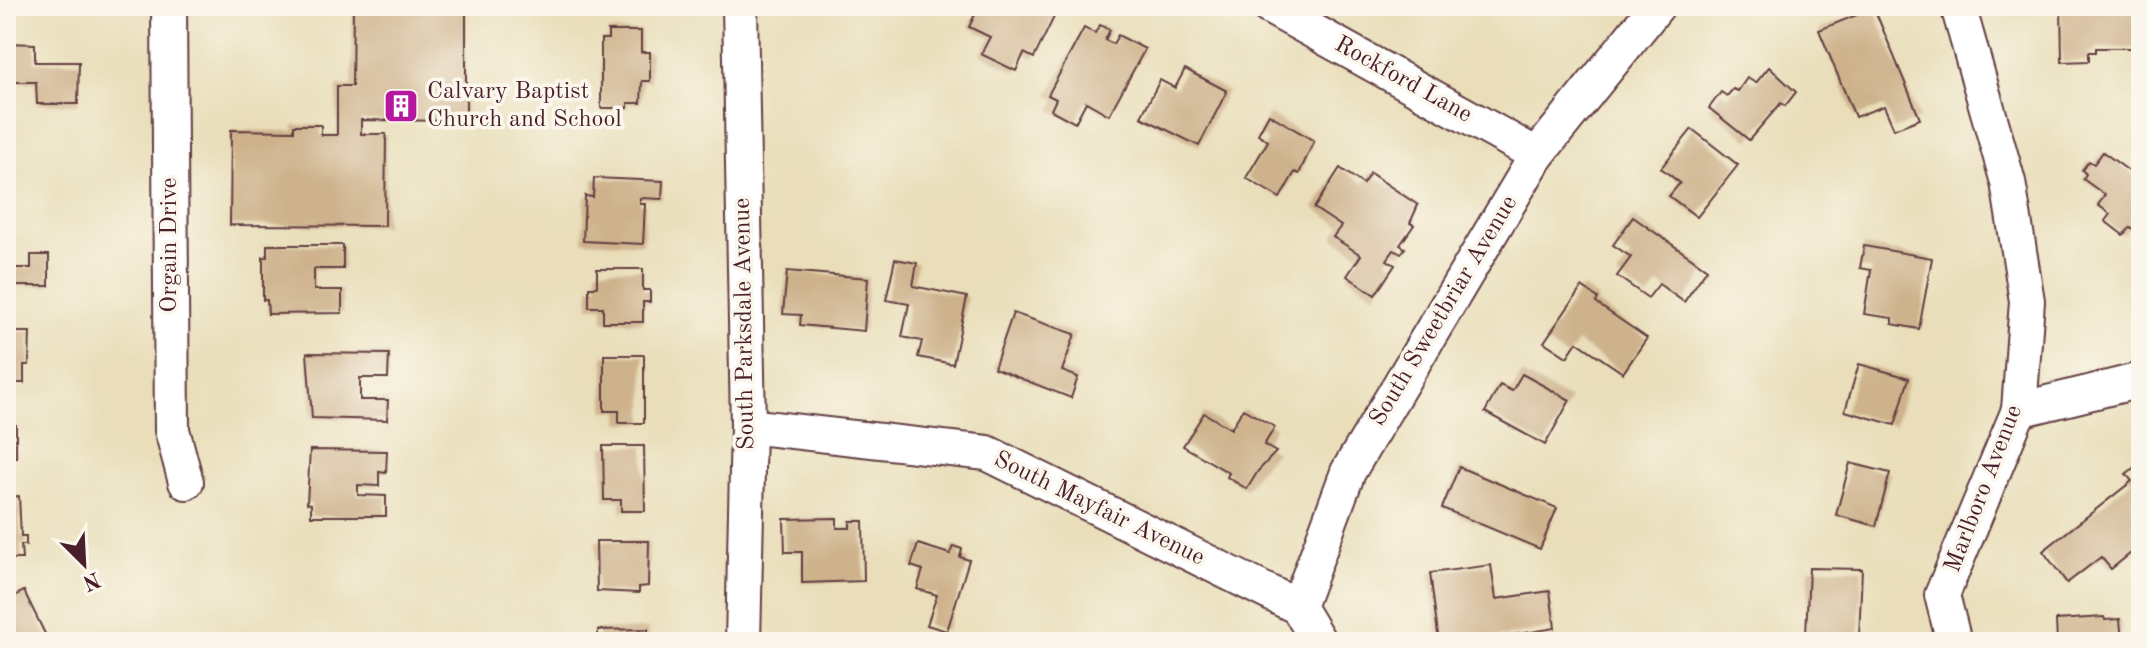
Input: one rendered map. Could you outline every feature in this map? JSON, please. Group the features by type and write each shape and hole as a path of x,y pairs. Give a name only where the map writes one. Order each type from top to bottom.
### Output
{"street":[{"name":"Orgain Drive","path":"169,6 172,430 186,482"},
{"name":"South Parksdale Avenue","path":"740,6 748,426 743,642"},
{"name":"Rockford Lane","path":"1268,6 1537,155"},
{"name":"South Sweetbriar Avenue","path":"1298,607 1348,472 1537,155 1657,6"},
{"name":"Marlboro Avenue","path":"1954,642 1942,595 2019,410 2027,301 2008,182 1958,6"},
{"path":"2019,410 2141,380"},
{"name":"South Mayfair Avenue","path":"748,426 987,453 1298,607"},
{"path":"1298,607 1319,642"}],"building":[{"name":"Calvary Baptist Church and School","path":"353,6 466,6 466,121 361,120 361,134 386,134 385,226 230,225 231,130 294,131 294,125 321,125 321,135 337,135 337,86 352,86"},
{"path":"979,6 1019,9 1043,6 1056,13 1034,58 1024,53 1016,71 981,54 990,37 969,27"},
{"path":"2061,6 2141,7 2141,56 2135,56 2135,48 2096,48 2096,52 2089,52 2089,61 2062,62"},
{"path":"1874,8 1920,119 1894,129 1884,106 1855,117 1819,30"},
{"path":"1100,25 1110,30 1105,40 1113,44 1118,35 1145,49 1109,115 1086,102 1075,123 1051,110 1056,99 1048,95 1084,28 1095,33"},
{"path":"608,31 641,31 641,52 650,52 650,81 642,81 641,103 628,103 628,108 601,108 601,39 608,39"},
{"path":"6,43 35,44 35,62 79,62 78,104 37,104 36,82 6,82"},
{"path":"1769,67 1796,92 1785,106 1781,103 1749,140 1709,108 1721,92 1727,96 1733,89 1738,91 1747,78 1756,83"},
{"path":"1185,69 1227,91 1199,146 1141,117 1160,80 1175,88"},
{"path":"1269,114 1314,141 1299,174 1295,172 1280,198 1246,178 1268,141 1258,134"},
{"path":"1692,129 1738,165 1697,217 1669,196 1680,183 1661,168"},
{"path":"2103,152 2141,180 2141,235 2130,227 2123,235 2105,221 2110,214 2098,205 2105,195 2083,179 2086,174 2082,170 2089,161 2094,164"},
{"path":"6,167 13,167 13,193 6,193"},
{"path":"1340,168 1363,184 1370,173 1418,205 1410,223 1414,225 1400,245 1405,248 1401,254 1394,250 1387,260 1395,265 1375,295 1347,276 1361,255 1333,237 1341,226 1314,208"},
{"path":"594,178 663,181 662,199 640,198 640,204 645,204 643,244 583,241 585,196 593,197"},
{"path":"1633,217 1707,269 1684,302 1659,284 1648,298 1617,276 1631,257 1613,245"},
{"path":"6,234 13,235 13,268 31,268 31,255 49,255 49,286 6,286"},
{"path":"267,245 343,245 343,269 314,269 314,290 342,290 342,313 268,314 267,300 263,300 263,257 267,257"},
{"path":"1864,246 1932,258 1919,329 1892,324 1892,318 1864,314 1871,270 1860,268"},
{"path":"895,259 917,263 913,286 967,297 953,364 918,357 922,341 902,337 909,304 886,300"},
{"path":"597,269 643,269 643,290 650,290 650,302 643,302 643,322 603,322 603,307 589,307 589,287 597,287"},
{"path":"787,271 868,278 864,331 800,325 801,315 783,314"},
{"path":"1582,287 1598,298 1596,303 1647,338 1623,373 1577,342 1567,357 1544,342"},
{"path":"1013,313 1075,334 1062,371 1078,377 1071,398 994,368"},
{"path":"6,314 13,314 13,332 30,332 29,365 24,365 24,383 6,383"},
{"path":"307,353 389,354 388,378 360,378 360,400 388,400 387,420 312,418"},
{"path":"604,355 644,355 644,423 619,423 619,411 604,411"},
{"path":"1859,364 1909,378 1895,425 1845,411"},
{"path":"1522,374 1570,400 1545,445 1485,412 1500,385 1512,391"},
{"path":"1243,409 1275,427 1264,445 1276,452 1258,471 1247,489 1227,477 1229,473 1183,446 1204,413 1231,429"},
{"path":"6,425 16,425 16,457 6,457"},
{"path":"603,446 644,446 645,511 621,511 621,500 604,500"},
{"path":"310,450 387,451 386,473 379,472 379,486 358,485 358,495 386,496 386,516 311,516 311,504 307,503"},
{"path":"2141,462 2141,530 2137,533 2141,545 2111,569 2101,557 2067,583 2043,551 2132,481 2126,474"},
{"path":"1850,463 1890,473 1876,526 1836,515"},
{"path":"1459,467 1557,508 1540,549 1442,508"},
{"path":"19,496 21,536 26,536 26,545 21,545 22,559 12,559 12,576 6,576 6,497"},
{"path":"837,518 837,528 850,528 850,521 863,521 864,581 802,583 802,552 785,552 784,519"},
{"path":"596,541 649,541 648,586 639,587 639,593 597,591"},
{"path":"918,544 950,554 953,546 962,549 960,557 969,560 947,631 927,625 937,595 917,589 923,570 911,566"},
{"path":"1491,565 1496,599 1550,591 1555,628 1471,642 1439,642 1430,573"},
{"path":"1809,568 1862,569 1859,638 1806,635"},
{"path":"24,591 49,642 6,642 6,601"},
{"path":"2104,617 2105,620 2120,619 2122,642 2057,642 2056,620"},
{"path":"648,629 648,642 598,642 598,630"}],"place":[{"name":"Calvary Baptist Church and School","path":"401,106"}]}
